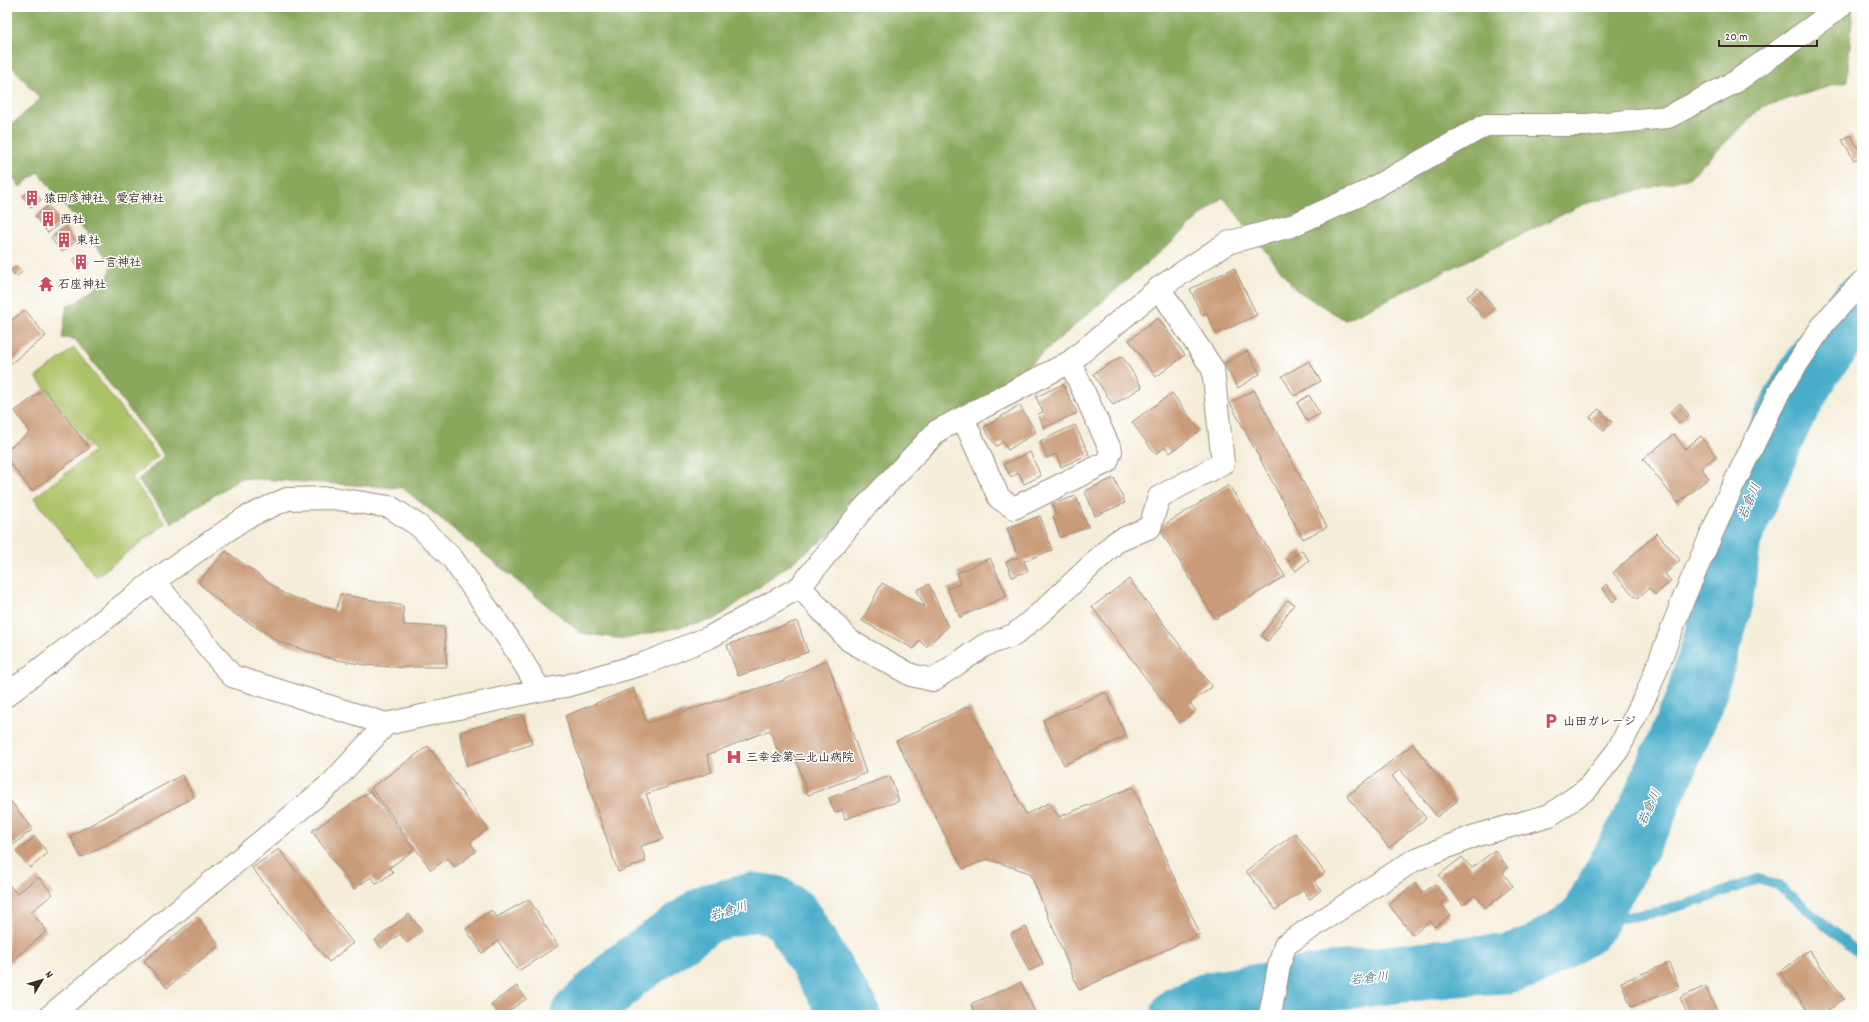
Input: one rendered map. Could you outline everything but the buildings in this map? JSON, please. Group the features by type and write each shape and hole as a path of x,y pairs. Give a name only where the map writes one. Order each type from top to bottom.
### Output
{"street":[{"path":"154,581 232,676 386,724 540,690 566,686 646,663 710,637 800,587 862,510 937,431 1070,362 1159,288 1227,243 1291,226 1362,194 1486,125 1587,126 1668,117 1735,82 1840,7"},
{"path":"1270,1015 1279,966 1285,945 1414,860 1475,836 1550,815 1587,789 1618,750 1648,691 1686,595 1730,492 1781,388 1825,322 1862,282"},
{"path":"800,587 850,641 911,675 933,680 985,645 1014,635 1044,610 1116,542 1150,527 1159,497 1223,462 1213,369 1159,288"},
{"path":"963,418 999,498 1014,508 1107,462 1111,451 1070,362"},
{"path":"7,695 154,581 245,518 287,500 332,498 390,507 419,526 452,558 512,644 540,690"},
{"path":"51,1015 332,784 386,724"}],"green space":[{"path":"7,7 1853,7 1847,81 1762,107 1689,178 1584,204 1345,320 1296,290 1223,197 851,519 716,619 624,639 581,633 403,488 241,478 172,523 138,480 165,456 75,339 62,338 67,305 77,302 109,276 111,263 38,172 20,187 14,178 7,183 7,129 40,99 7,60"},
{"path":"74,348 158,456 131,478 166,523 96,577 34,498 94,451 36,377"}],"waterway":[{"name":"岩倉川","path":"1180,1015 1210,1001 1335,981 1455,967 1506,964 1535,956 1586,924 1646,814 1694,702 1723,606 1732,538 1781,423 1809,372 1849,317 1862,303"},
{"path":"1586,924 1658,912 1701,900 1758,879 1778,885 1862,956"},
{"name":"岩倉川","path":"580,1015 625,972 708,913 754,902 774,905 792,917 851,1015"}],"place":[{"name":"猿田彦神社、愛宕神社","path":"32,198"},
{"name":"西社","path":"48,219"},
{"name":"東社","path":"64,240"},
{"name":"一言神社","path":"81,262"},
{"name":"石座神社","path":"46,284"},
{"name":"山田ガレージ","path":"1551,721"},
{"name":"三幸会第二北山病院","path":"734,757"}]}
